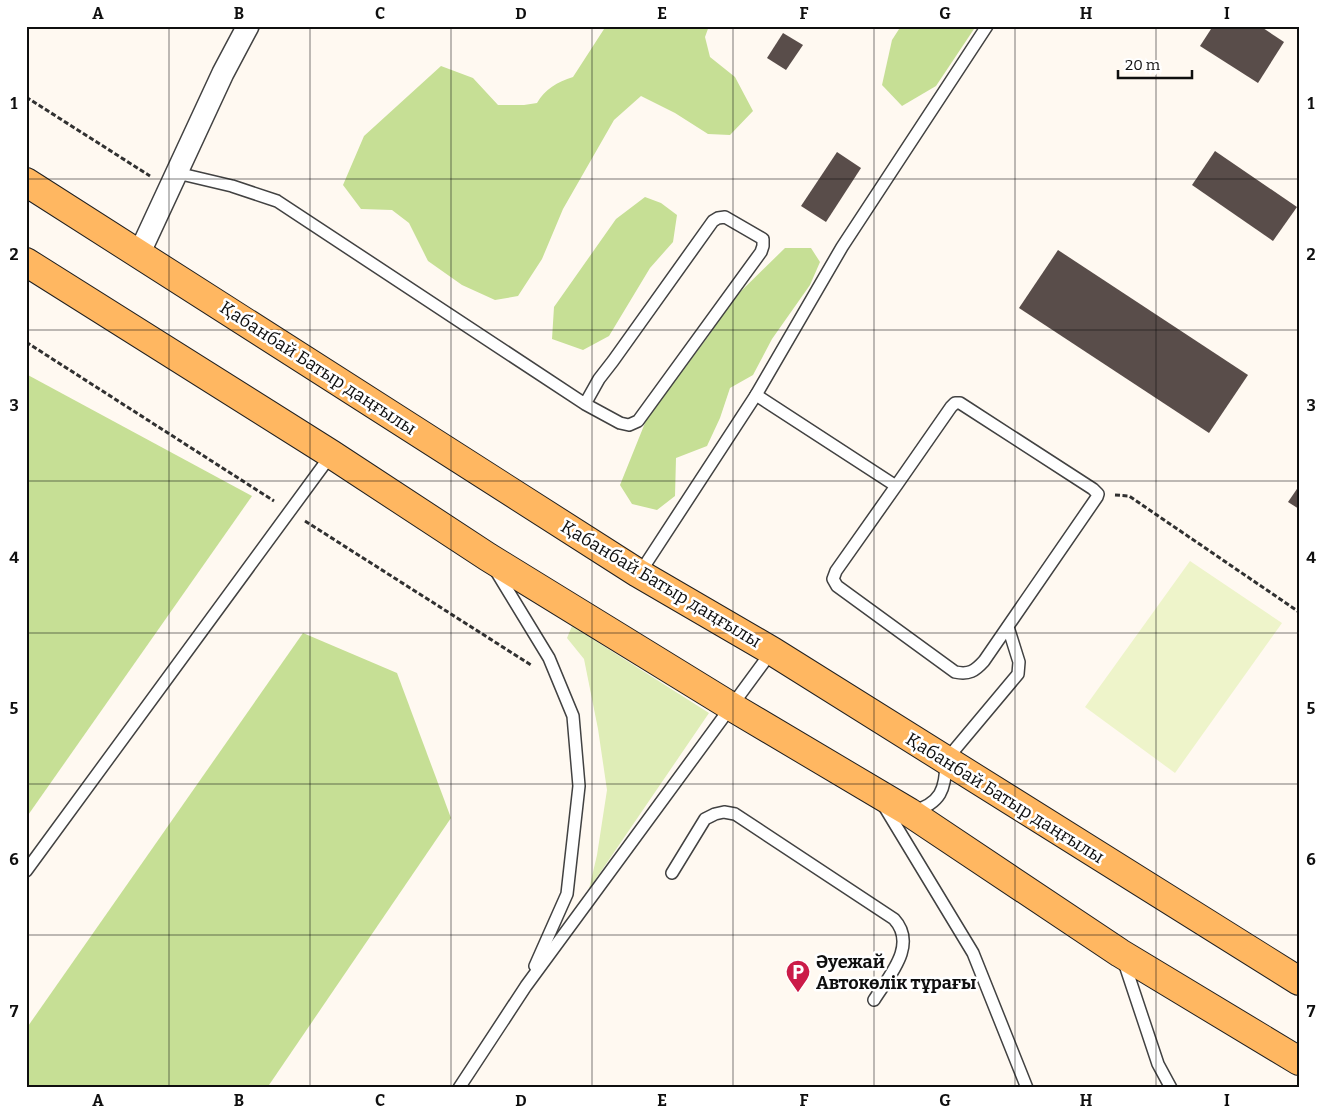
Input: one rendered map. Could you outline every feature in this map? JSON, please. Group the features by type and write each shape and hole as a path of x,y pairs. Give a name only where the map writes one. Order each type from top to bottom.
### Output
{"main road":[{"name":"Қабанбай Батыр даңғылы","path":"26,182 638,573 772,651 1299,981"},
{"path":"26,262 331,454 488,557 732,707 909,812 1120,953 1299,1060"}],"street":[{"path":"139,254 223,73 248,26"}],"lane":[{"path":"638,573 756,395 842,247 987,26"},
{"path":"173,180 232,186 277,201 585,404 620,423 630,425 638,421 761,252 763,246 762,239 725,218 718,218 713,221 599,379 585,404"},
{"path":"756,395 896,486"},
{"path":"955,403 960,403 1052,461 1098,494 984,661 976,670 966,675 956,672 837,586 834,579 836,571 955,403"},
{"path":"26,871 331,454"},
{"path":"488,557 549,658 573,716 579,786 567,894 526,986"},
{"path":"909,812 933,802 942,792 946,776 946,760 1018,674 1019,662 1008,627"},
{"path":"460,1088 526,986 772,651"},
{"path":"877,794 973,953 1028,1088"},
{"path":"672,873 705,819 724,812 735,814 894,919 899,925 904,946 901,956 874,1000"},
{"path":"1120,953 1158,1064 1171,1088"}],"path":[{"path":"26,96 173,180"},
{"path":"1098,494 1129,496 1299,612"}],"green space":[{"path":"606,26 709,26 705,37 710,57 735,77 753,111 730,135 708,134 675,113 641,96 614,120 563,209 542,259 518,296 495,300 462,285 428,261 409,223 392,210 361,209 343,185 364,136 441,66 473,78 498,105 537,103 552,87 573,77"},
{"path":"901,26 976,26 936,86 902,106 882,85 892,40"},
{"path":"645,197 661,203 677,215 673,242 650,268 609,336 583,350 552,339 554,307 616,219"},
{"path":"785,248 811,248 820,262 810,285 772,339 753,375 730,388 720,418 707,446 676,458 675,496 657,510 632,504 620,485 647,418 707,338 734,298"},
{"path":"26,374 252,496 26,818"},
{"path":"1190,561 1282,623 1175,773 1085,707"},
{"path":"572,626 709,713 589,889 597,855 607,790 598,729 584,659 567,638"},
{"path":"303,633 397,673 451,818 267,1088 26,1088 26,1029"}],"building":[{"path":"1213,26 1260,26 1284,42 1258,83 1200,46"},
{"path":"783,33 803,45 786,70 767,58"},
{"path":"1215,151 1297,207 1273,241 1192,185"},
{"path":"837,152 861,168 826,222 801,206"},
{"path":"1058,250 1248,375 1209,433 1019,308"},
{"path":"1299,486 1299,509 1288,502"}],"place":[{"name":"Әуежай Автокөлік тұрағы","path":"798,993"}]}
